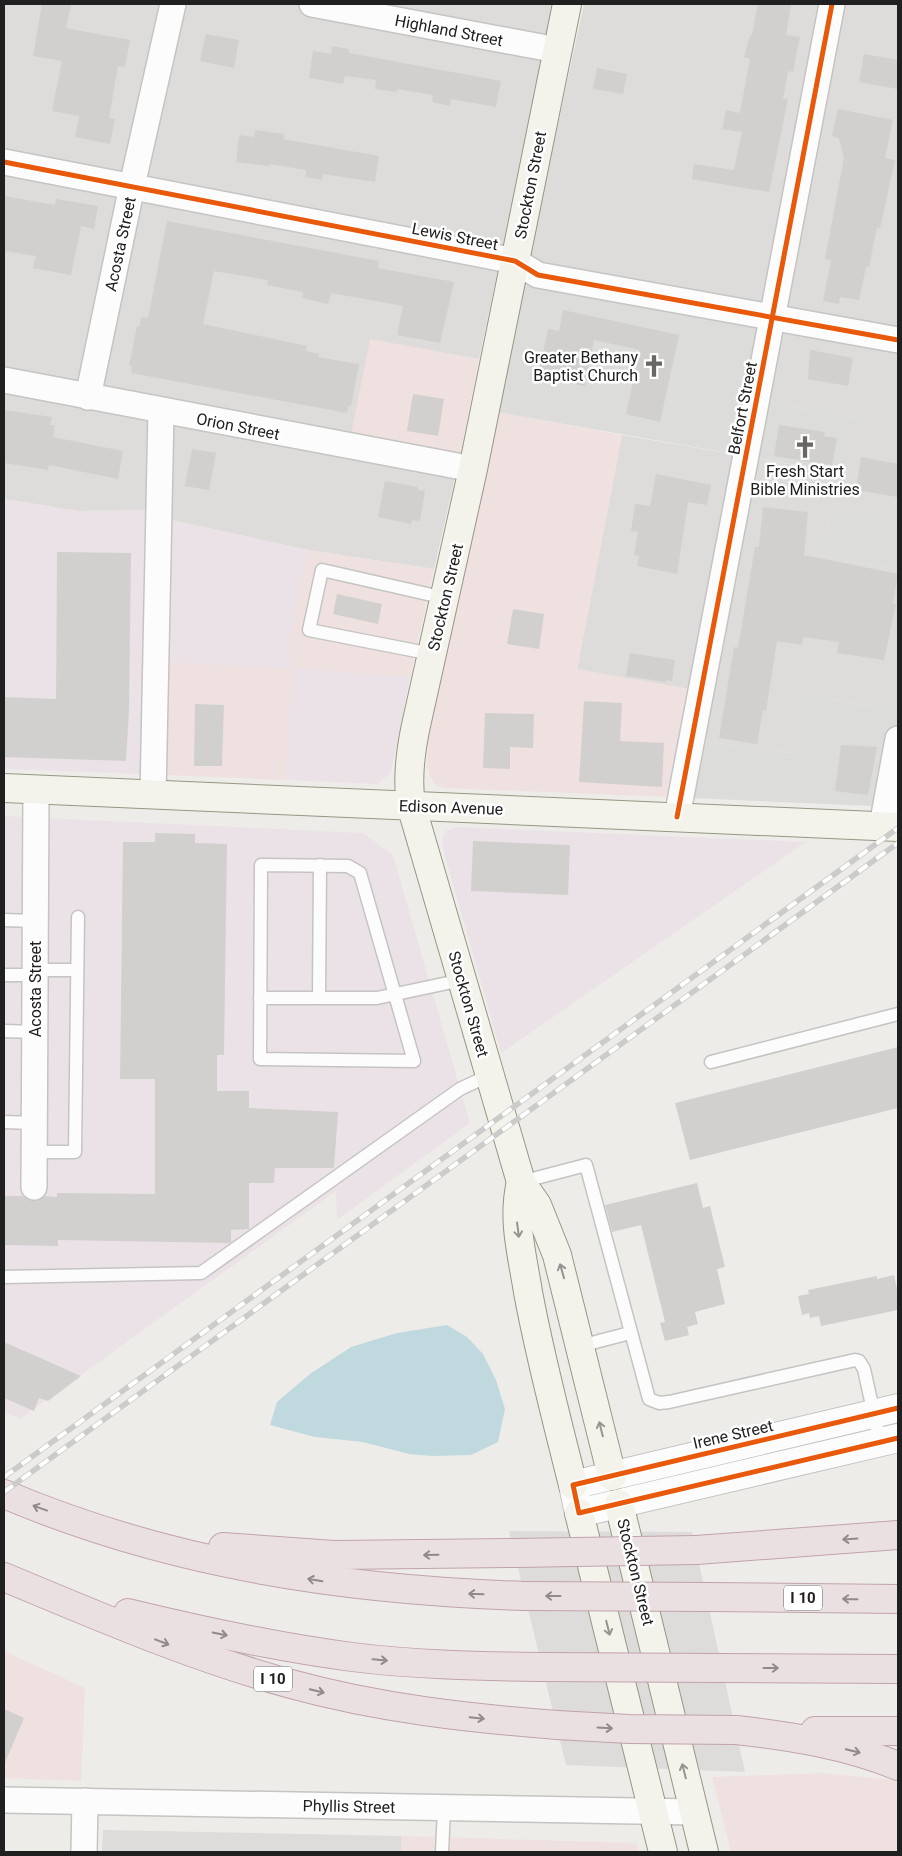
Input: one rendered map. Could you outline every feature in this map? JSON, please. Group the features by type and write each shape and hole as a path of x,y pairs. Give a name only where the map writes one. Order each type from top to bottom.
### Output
{"highway":[{"name":"I 10","path":"4,1494 76,1522 165,1549 304,1578 391,1590 525,1596 898,1599"},
{"path":"76,1522 164,1540 288,1553 378,1556 696,1550 898,1535"},
{"name":"I 10","path":"4,1577 195,1654 293,1685 412,1709 557,1725 629,1729 898,1731"},
{"path":"4,1577 78,1600 143,1617 305,1650 353,1657 421,1663 542,1667 898,1669"},
{"path":"736,1730 830,1746 872,1756 898,1766"}],"main road":[{"name":"Stockton Street","path":"567,4 473,469 410,759 411,805 521,1182 537,1205 551,1237 562,1272 612,1476"},
{"name":"Edison Avenue","path":"4,788 677,817 891,818"},
{"name":"Stockton Street","path":"521,1182 517,1205 517,1231 536,1336 573,1485"},
{"name":"Stockton Street","path":"619,1504 704,1852"},
{"name":"Stockton Street","path":"579,1513 662,1852"}],"street":[{"name":"Acosta Street","path":"88,397 132,186 173,4"},
{"name":"Highland Street","path":"312,4 557,50"},
{"name":"Belfort Street","path":"677,817 832,4"},
{"name":"Lewis Street","path":"4,162 515,261 538,275 898,340"},
{"name":"Orion Street","path":"4,380 473,469"},
{"path":"153,795 161,411"},
{"path":"891,818 898,739"},
{"name":"Acosta Street","path":"34,1187 36,790"},
{"name":"Irene Street","path":"573,1485 886,1411"},
{"path":"579,1513 889,1440"},
{"name":"Stockton Street","path":"612,1476 619,1504"},
{"name":"Stockton Street","path":"573,1485 579,1513"},
{"name":"Phyllis Street","path":"4,1800 694,1812"},
{"path":"84,1852 85,1801"}],"lane":[{"path":"432,654 309,630 322,570 445,598"},
{"path":"261,865 320,866 348,866 360,873 414,1061 260,1059 261,865"},
{"path":"319,998 320,866"},
{"path":"34,1152 75,1152 78,917"},
{"path":"4,920 36,921"},
{"path":"4,974 77,970"},
{"path":"260,998 377,998 395,996 462,980"},
{"path":"711,1062 898,1014"},
{"path":"4,1031 35,1032"},
{"path":"4,1277 201,1273 460,1089 490,1075"},
{"path":"4,1122 34,1123"},
{"path":"521,1182 586,1165 647,1395 653,1402 669,1402 850,1359 859,1361 886,1411 889,1440"},
{"path":"580,1346 630,1333"},
{"path":"442,1852 444,1808"}],"shaded area":[{"path":"4,4 554,4 479,359 370,340 460,455 434,569 308,550 167,519 143,510 79,511 4,499"},
{"path":"584,4 898,4 898,521 832,508 820,555 898,570 898,710 804,697 795,753 703,741 712,693 577,670 622,435 847,474 857,418 745,398 523,287"},
{"path":"523,287 759,326 745,398 857,418 848,474 497,412"},
{"path":"370,339 479,359 460,455 351,434"},
{"path":"497,412 622,435 577,669 712,693 691,798 443,788 435,784 430,776 427,766 429,736"},
{"path":"4,499 79,511 143,510 167,519 308,550 288,647 292,668 410,677 391,773 377,784 286,780 292,669 164,662 163,775 4,769"},
{"path":"832,508 898,521 898,570 820,555"},
{"path":"308,550 434,569 410,677 292,669 286,780 163,775 164,662 288,647"},
{"path":"804,697 898,710 898,781 894,807 691,798 703,741 794,753"},
{"path":"4,816 363,833 393,855 470,1123 337,1220 336,1191 20,1419 4,1412"},
{"path":"457,827 806,842 501,1053 442,846 443,836 446,831"},
{"path":"4,1651 85,1688 81,1781 4,1778"},
{"path":"819,1773 895,1780 898,1783 898,1852 731,1852 712,1777"},
{"path":"103,1830 402,1836 401,1852 102,1852"},
{"path":"402,1836 636,1843 638,1852 401,1852"}],"water":[{"path":"447,1325 467,1337 483,1354 496,1380 505,1409 498,1442 471,1455 432,1456 409,1454 363,1442 315,1437 270,1425 277,1402 310,1374 351,1347 397,1333"}],"pier":[{"path":"509,1531 692,1532 745,1772 566,1765"}],"building":[{"path":"42,4 71,4 66,28 130,40 125,67 118,66 109,118 115,119 110,144 75,137 79,116 52,111 62,61 33,56"},
{"path":"758,4 791,4 786,35 800,37 793,72 788,71 783,99 788,99 769,192 692,179 694,164 734,170 742,132 722,129 726,110 740,113 750,59 744,57 750,35 752,35"},
{"path":"206,34 239,40 234,68 200,61"},
{"path":"332,46 349,49 349,53 501,81 496,107 451,99 450,106 432,102 433,95 397,89 397,92 375,89 376,80 345,76 343,84 309,78 313,51 331,54"},
{"path":"864,54 898,60 898,89 859,82"},
{"path":"597,68 627,74 623,94 593,89"},
{"path":"838,109 893,120 885,158 895,160 880,228 877,227 869,267 866,267 859,300 840,297 839,304 823,301 831,260 825,259 844,158 839,138 832,136"},
{"path":"255,130 284,134 283,139 379,156 375,182 323,174 322,180 305,177 306,170 270,164 269,166 236,162 239,135 254,137"},
{"path":"4,196 55,205 56,199 98,206 94,229 81,226 71,275 33,268 36,256 4,251"},
{"path":"167,221 379,261 378,268 454,282 440,343 397,335 403,306 331,293 328,304 302,298 303,292 267,285 268,280 214,271 203,324 307,346 306,351 319,354 318,357 359,364 351,406 348,406 347,413 131,373 132,366 129,366 137,326 140,326 141,317 148,318"},
{"name":"Greater Bethany Baptist Church","path":"563,310 679,335 660,422 626,414 640,350 594,340 585,386 538,377 548,329 559,331"},
{"path":"810,350 853,358 848,386 808,379"},
{"path":"413,394 444,399 438,436 407,431"},
{"path":"4,410 52,417 50,425 55,425 53,437 123,451 118,479 49,465 48,470 4,463"},
{"name":"Fresh Start Bible Ministries","path":"779,425 825,432 824,436 837,438 832,465 774,456"},
{"path":"192,449 216,453 209,490 185,486"},
{"path":"861,457 898,464 898,497 856,490"},
{"path":"656,474 711,485 707,505 688,502 677,574 637,566 639,556 634,555 638,532 631,531 635,504 650,506"},
{"path":"385,481 418,487 418,490 425,491 420,521 412,520 411,524 378,517"},
{"path":"763,507 808,512 804,555 898,574 893,603 896,604 884,660 837,653 839,642 803,637 802,645 777,641 766,711 763,710 757,744 719,738 734,647 738,648 755,547 759,547"},
{"path":"57,552 131,553 129,710 126,761 4,757 4,697 56,699"},
{"path":"337,594 382,604 378,624 333,614"},
{"path":"513,609 544,614 539,649 507,644"},
{"path":"630,653 675,660 672,681 666,680 666,682 626,676"},
{"path":"584,701 622,703 620,741 664,743 662,787 579,782"},
{"path":"195,704 224,705 222,766 194,766"},
{"path":"485,713 534,714 533,748 510,747 510,769 483,768"},
{"path":"841,745 877,747 868,795 835,791"},
{"path":"155,833 195,834 195,843 227,844 224,1055 217,1055 217,1091 249,1091 249,1108 338,1112 334,1168 275,1168 274,1183 249,1183 249,1229 231,1230 231,1242 229,1243 58,1240 58,1246 4,1245 4,1196 23,1196 34,1201 44,1196 57,1197 57,1193 155,1194 155,1079 120,1079 123,842 155,842"},
{"path":"473,841 570,845 568,895 471,891"},
{"path":"898,1047 898,1108 690,1160 675,1103"},
{"path":"697,1183 703,1208 710,1206 725,1267 717,1269 725,1304 695,1312 698,1324 687,1327 689,1335 665,1341 660,1323 665,1322 641,1225 612,1232 605,1205"},
{"path":"894,1275 898,1294 898,1310 821,1326 819,1316 810,1318 809,1313 802,1315 798,1296 809,1294 808,1290 877,1276 877,1279"},
{"path":"4,1342 81,1376 48,1401 39,1398 34,1411 4,1398"},
{"path":"4,1709 24,1718 4,1765"}],"railway":[{"path":"4,1477 898,828"},
{"path":"4,1492 898,843"}],"cycle path":[{"path":"677,817 832,4"},
{"path":"4,162 515,261 538,275 898,340"},
{"path":"898,1408 573,1485 579,1513 898,1438"}],"place":[{"name":"Greater Bethany Baptist Church","path":"654,366"},
{"name":"Fresh Start Bible Ministries","path":"805,447"}]}
